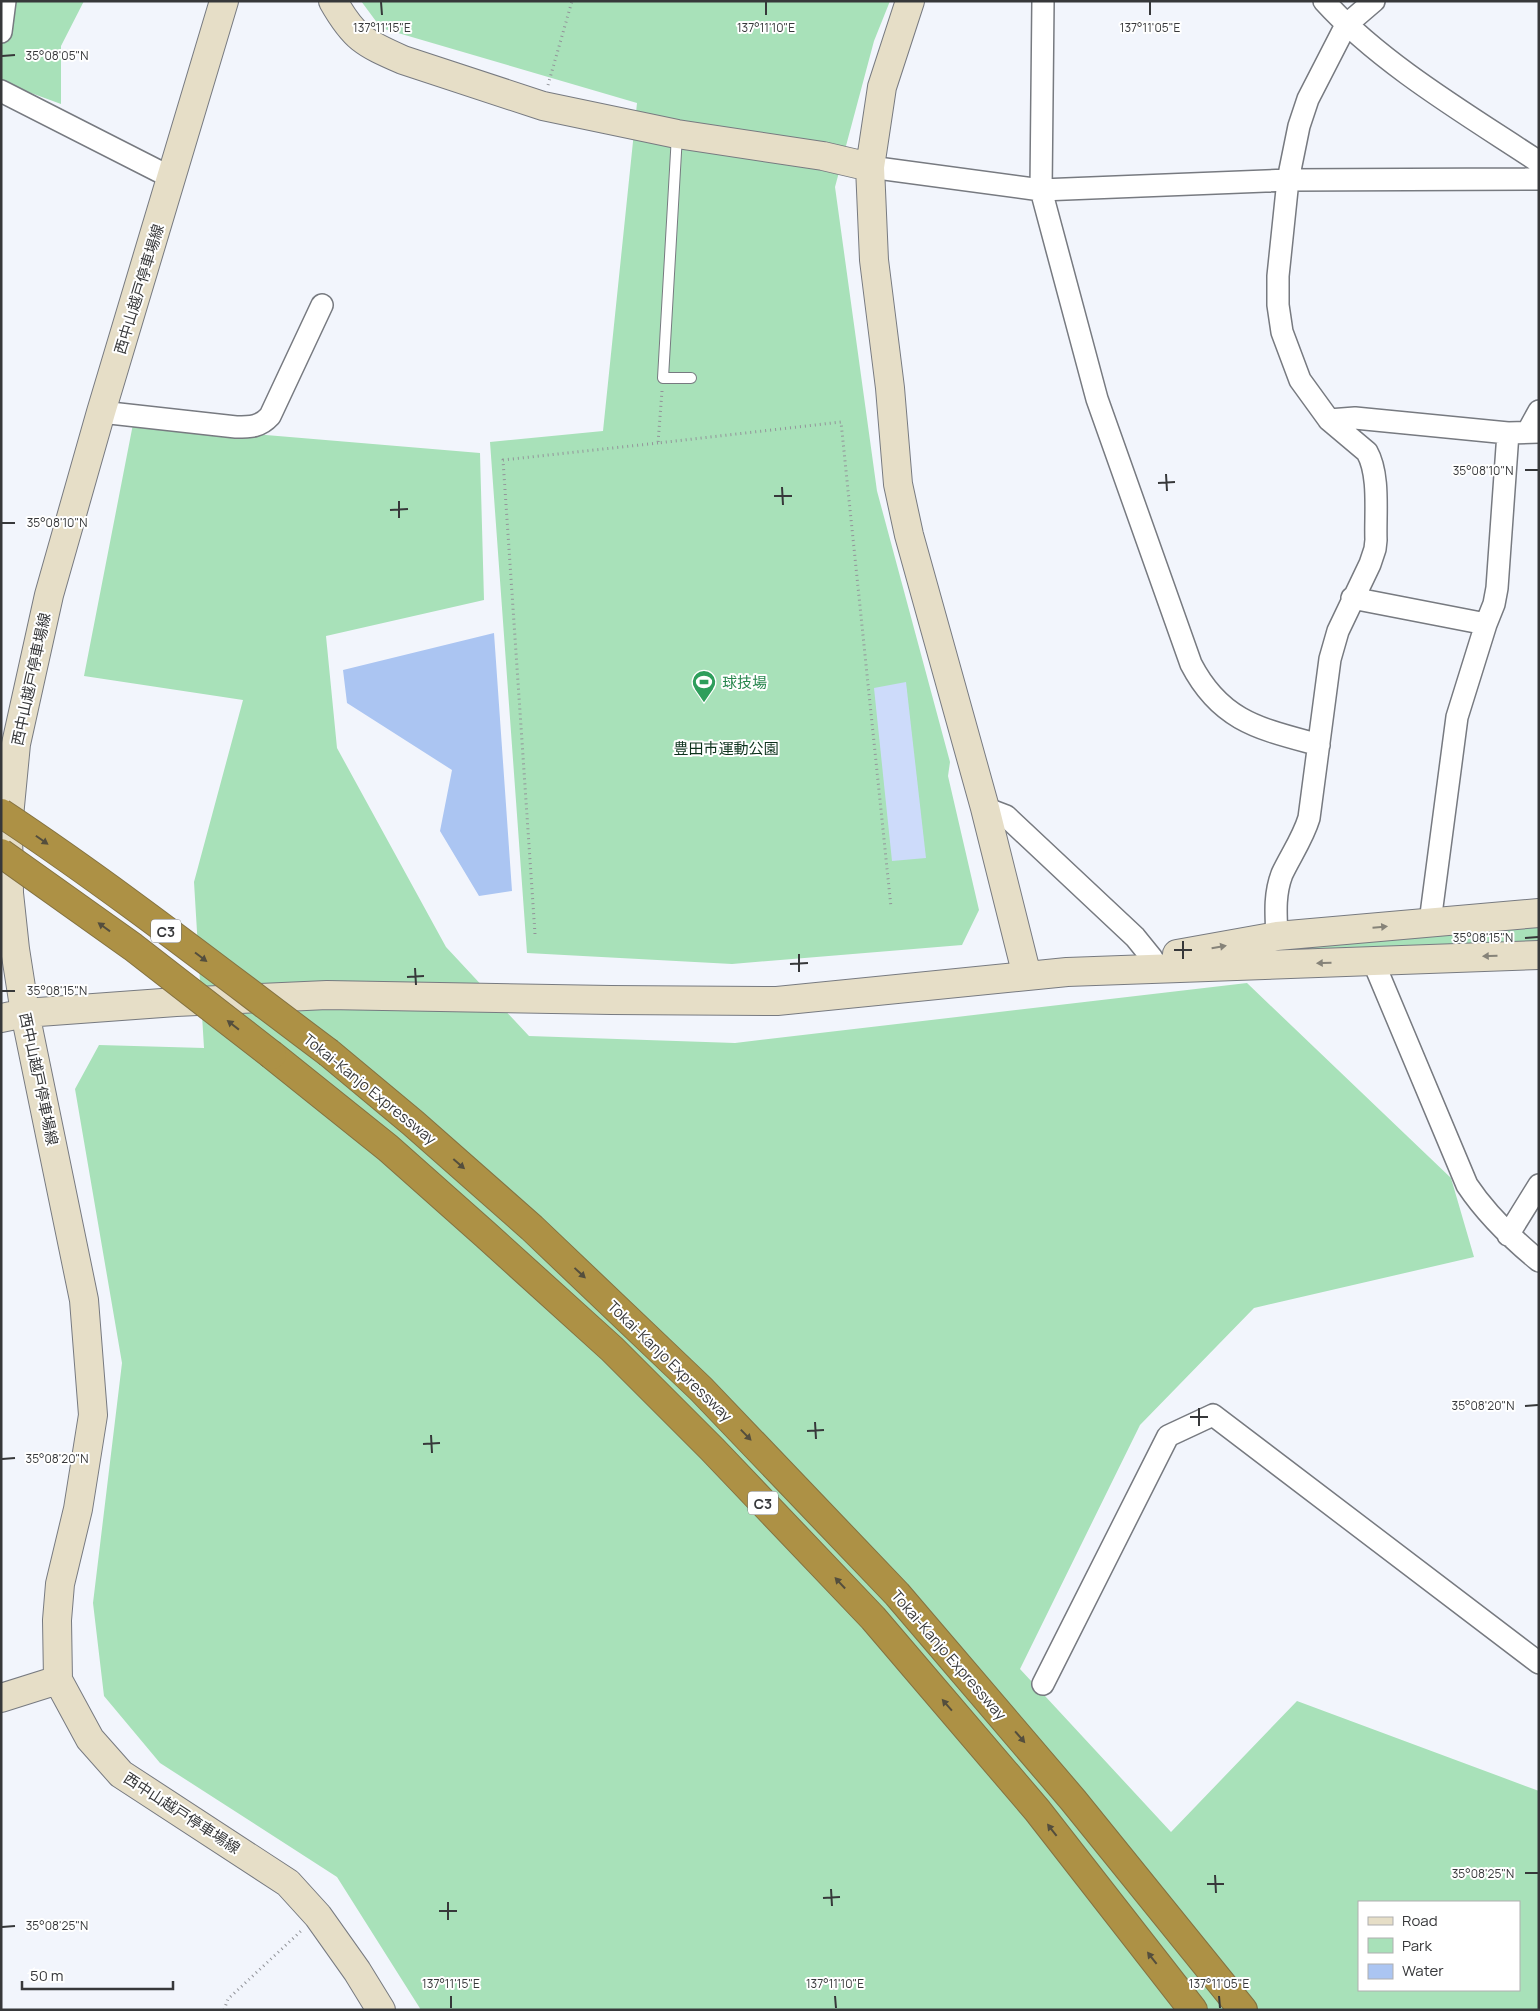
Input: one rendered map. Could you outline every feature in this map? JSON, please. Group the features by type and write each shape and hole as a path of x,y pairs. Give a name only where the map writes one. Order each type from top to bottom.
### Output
{"highway":[{"name":"Tokai-Kanjo Expressway","path":"1,813 41,839 329,1053 413,1123 532,1228 708,1396 897,1594 1074,1800 1243,2010"},
{"name":"Tokai-Kanjo Expressway","path":"1,853 133,947 388,1148 612,1349 712,1448 840,1583 936,1692 1037,1810 1193,2010"}],"street":[{"path":"1,32 5,1"},
{"name":"西中山越戸停車場線","path":"224,1 101,412 8,744 9,894 15,949 13,1016 84,1300 93,1415 78,1509 60,1584 57,1620 58,1680 90,1739 121,1774 288,1883 318,1916 357,1971 380,2010"},
{"path":"333,1 346,23 361,40 380,50 421,66 543,106 677,134 823,156 870,167 1041,190 1288,180 1539,179"},
{"path":"910,1 882,88 870,167 874,260 890,388 898,484 909,535 985,808 1027,976"},
{"path":"1043,1 1041,190 1097,399 1191,664 1207,691 1242,720 1259,728 1319,745"},
{"path":"1324,1 1346,25 1418,81 1539,162"},
{"path":"1277,936 1275,906 1282,876 1309,818 1330,659 1338,630 1375,550 1373,466 1367,452 1329,420 1300,380 1282,332 1278,305 1278,276 1288,180 1299,126 1308,99 1346,25 1374,1"},
{"path":"1,91 172,178"},
{"path":"101,412 236,427 250,427 262,424 270,416 322,305"},
{"path":"1430,922 1455,730 1486,624 1494,604 1525,432 1539,411"},
{"path":"1329,420 1355,418 1525,432"},
{"path":"1352,598 1486,624"},
{"path":"985,808 1006,816 1135,937 1152,958"},
{"path":"13,1016 176,1002 327,995 777,1001 1067,972 1277,936 1539,913"},
{"path":"1067,972 1539,955"},
{"path":"1372,961 1467,1185 1478,1202 1508,1235 1539,1261"},
{"path":"1508,1235 1539,1185"},
{"path":"1043,1684 1168,1436 1213,1414 1539,1663"},
{"path":"1,1698 58,1680"}],"lane":[{"path":"677,134 663,378 691,378"}],"path":[{"path":"543,106 572,1"},
{"path":"658,443 663,378"},
{"path":"535,934 503,460 841,422 891,908"},
{"path":"224,2010 228,1999 318,1916"}],"green space":[{"path":"1,1 84,1 61,46 61,104 1,82"},
{"name":"豊田市運動公園","path":"361,1 890,1 874,41 835,187 877,491 950,762 948,776 979,910 962,945 732,964 527,953 490,442 603,431 637,103 381,28"},
{"path":"133,424 480,453 484,600 326,636 337,748 446,947 529,1036 735,1043 1247,983 1451,1178 1474,1257 1254,1308 1140,1425 1020,1669 1171,1832 1297,1701 1539,1791 1539,2010 421,2010 337,1877 160,1763 104,1696 93,1603 122,1363 75,1089 99,1045 204,1048 194,882 243,700 84,676"},
{"path":"1539,925 1539,947 1465,943 1313,954 1193,959 1314,944"}],"water":[{"path":"494,633 512,891 479,896 440,831 452,770 347,703 343,670"}],"building":[{"path":"906,682 926,858 892,861 874,688"}],"place":[{"name":"球技場","path":"704,703"}]}
